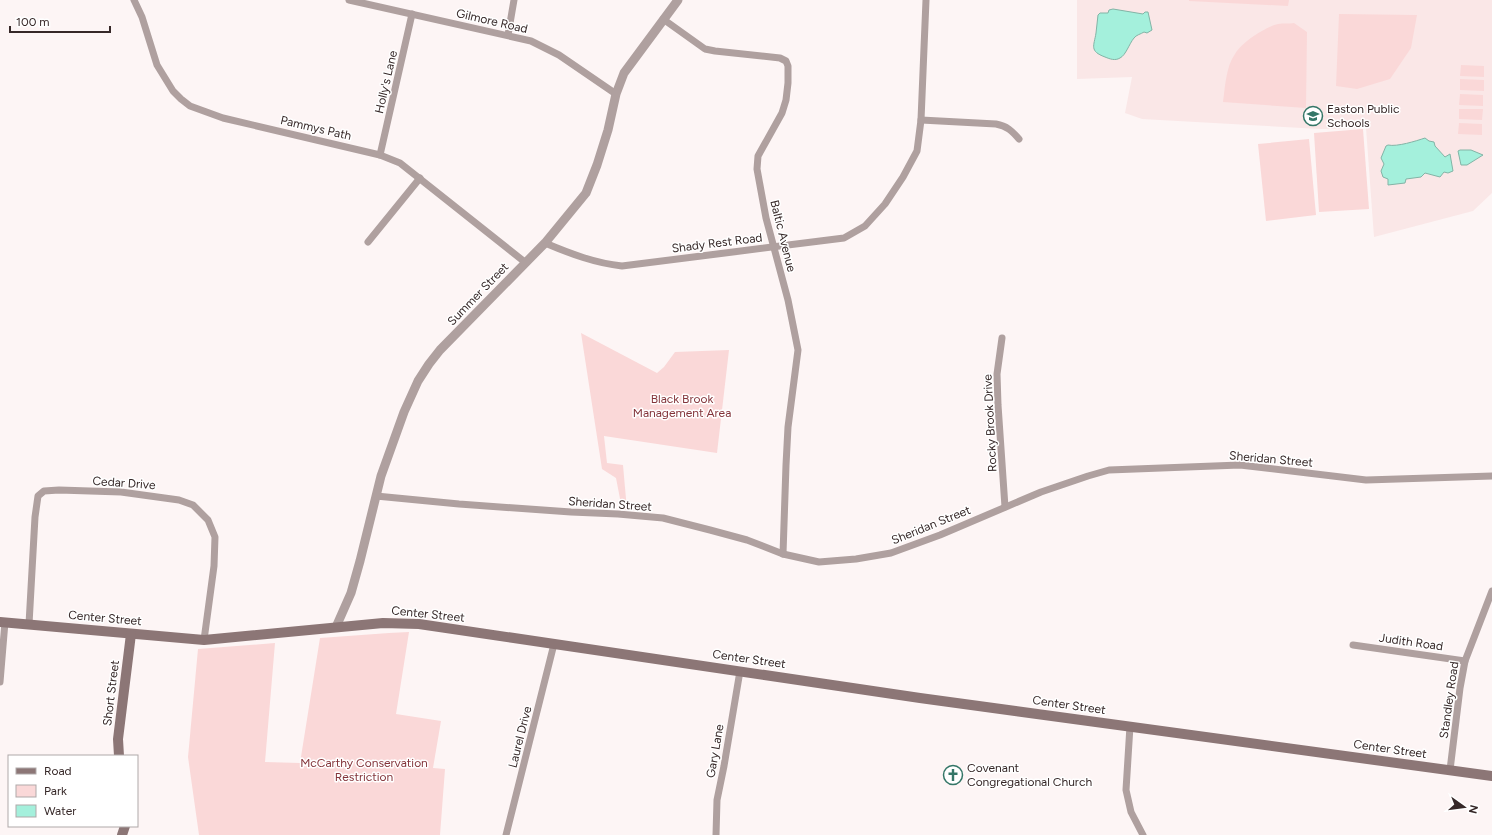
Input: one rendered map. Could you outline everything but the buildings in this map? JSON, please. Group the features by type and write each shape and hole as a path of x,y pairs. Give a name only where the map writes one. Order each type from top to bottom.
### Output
{"main road":[{"name":"Center Street","path":"3,622 204,640 383,623 419,624 920,698 1492,776"},
{"name":"Short Street","path":"119,755 118,740 131,634"}],"street":[{"name":"Pammys Path","path":"134,0 142,17 158,65 173,91 180,99 190,106 223,118 380,155 400,163 526,262"},
{"name":"Gilmore Road","path":"349,0 531,41 559,55 616,94"},
{"path":"508,35 514,0"},
{"name":"Summer Street","path":"336,627 353,587 381,476 404,412 418,381 429,364 546,243 586,193 597,165 608,130 616,94 624,74 678,0"},
{"name":"Shady Rest Road","path":"546,243 584,258 606,264 622,266 844,238 865,226 885,204 903,178 917,151 921,120 926,0"},
{"name":"Holly's Lane","path":"380,155 412,14"},
{"name":"Baltic Avenue","path":"663,19 705,48 715,51 780,58 786,61 788,66 788,83 784,107 758,156 757,168 773,247 788,300 798,350 787,450 783,554"},
{"path":"921,120 1004,125 1019,139"},
{"path":"368,242 420,178"},
{"name":"Rocky Brook Drive","path":"1002,338 997,374 1006,507"},
{"name":"Sheridan Street","path":"376,496 459,504 663,518 747,540 783,554 819,562 856,559 890,553 940,535 1006,507 1088,476 1109,470 1240,465 1366,480 1492,476"},
{"name":"Cedar Drive","path":"29,624 34,517 38,496 44,491 59,490 121,492 179,500 193,505 208,520 215,537 214,566 204,640"},
{"name":"Standley Road","path":"1450,770 1460,688 1465,661 1492,591"},
{"path":"0,682 3,622"},
{"name":"Laurel Drive","path":"506,835 554,644"},
{"name":"Judith Road","path":"1353,645 1465,661"},
{"name":"Gary Lane","path":"716,835 717,800 740,671"},
{"path":"1130,726 1126,790 1131,811 1143,835"}],"shaded area":[{"name":"Easton Public Schools","path":"1077,0 1492,0 1492,193 1473,211 1374,237 1366,128 1320,129 1142,119 1125,113 1132,77 1077,79"}],"green space":[{"path":"1189,0 1289,0 1288,6"},
{"path":"1339,14 1417,15 1411,48 1390,79 1357,89 1336,86"},
{"path":"1294,23 1307,32 1306,108 1223,102 1228,71 1232,59 1238,49 1248,40 1267,28 1278,24"},
{"path":"1461,65 1484,66 1484,77 1460,76"},
{"path":"1460,79 1484,80 1484,91 1460,90"},
{"path":"1460,94 1483,95 1483,106 1459,105"},
{"path":"1459,109 1483,109 1482,120 1459,119"},
{"path":"1459,123 1482,124 1482,135 1458,134"},
{"path":"1363,129 1369,209 1319,212 1314,133"},
{"path":"1309,139 1316,215 1266,221 1258,144"},
{"name":"Black Brook Management Area","path":"581,333 657,373 664,367 675,352 729,350 717,453 604,436 607,463 623,465 627,510 622,509 616,478 602,469"},
{"name":"McCarthy Conservation Restriction","path":"409,632 396,714 441,721 433,768 445,769 440,835 199,835 188,757 198,649 275,643 265,762 300,763 320,638"}],"water":[{"path":"1113,9 1143,14 1148,12 1152,30 1136,36 1122,57 1114,60 1100,55 1094,48 1098,15 1100,13 1108,13 1109,10"},
{"path":"1425,138 1434,142 1435,146 1445,157 1450,154 1453,171 1448,173 1444,172 1440,177 1425,173 1421,177 1406,179 1405,183 1388,185 1388,179 1383,177 1381,171 1384,164 1381,158 1386,146 1412,142"},
{"path":"1471,150 1483,155 1467,165 1461,165 1458,151"}],"place":[{"name":"Easton Public Schools","path":"1313,116"},
{"name":"Covenant Congregational Church","path":"953,775"}]}
